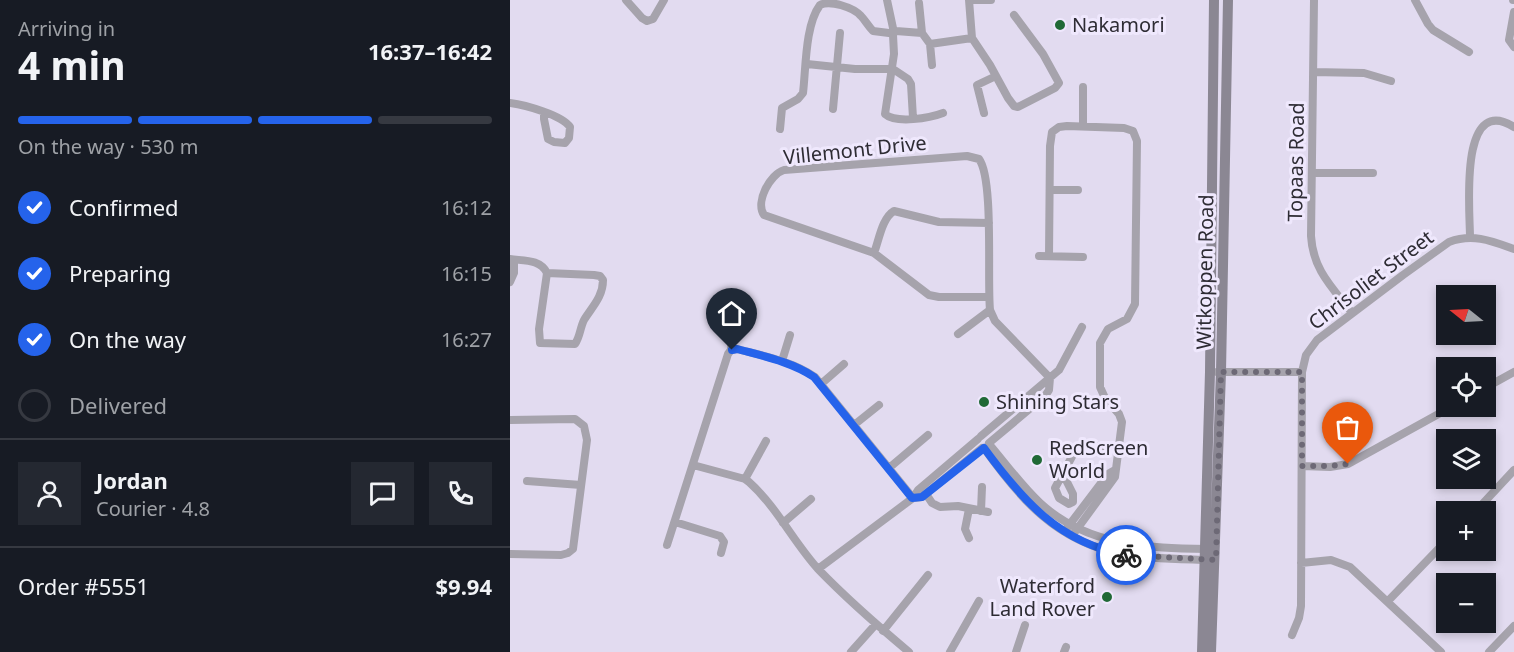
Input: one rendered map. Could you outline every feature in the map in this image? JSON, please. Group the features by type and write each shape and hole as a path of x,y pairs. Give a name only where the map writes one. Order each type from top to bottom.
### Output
{"main road":[{"name":"Witkoppen Road","path":"1214,0 1216,372"},
{"name":"Witkoppen Road","path":"1211,652 1211,554 1228,0"},
{"name":"Witkoppen Road","path":"1202,652 1211,554"}],"street":[{"path":"626,0 647,21 653,19 664,0"},
{"path":"885,0 895,43 885,114 895,119 929,117 943,113"},
{"path":"991,0 971,0 972,38 1011,103 1018,107 1055,88 1059,82 1052,68 1014,15"},
{"name":"Topaas Road","path":"1314,0 1311,236 1314,259 1323,275 1352,313"},
{"path":"1415,0 1433,30 1469,52"},
{"path":"780,129 782,108 798,99 803,93 809,31 815,11 822,3 830,3 852,10 862,17 871,30 922,33"},
{"path":"919,3 922,33 930,44 932,65"},
{"path":"1514,12 1509,40 1514,47"},
{"path":"833,109 840,33"},
{"path":"930,44 972,38"},
{"path":"807,64 861,69 893,69 910,81 913,118"},
{"path":"1313,72 1365,73 1391,81"},
{"path":"984,113 977,85 996,76"},
{"path":"1083,87 1083,126"},
{"path":"510,103 529,106 544,113"},
{"path":"1514,127 1501,121 1491,122 1481,130 1475,141 1470,160 1470,237 1514,249"},
{"path":"1049,256 1051,134 1061,127 1130,129 1135,133 1137,141 1135,304 1127,319 1105,332 1100,348 1100,387 1122,422 1120,446 1115,477 1068,534"},
{"name":"Villemont Drive","path":"988,223 984,170 982,162 976,157 780,171 773,177 760,209 764,214 874,253 929,295 988,297"},
{"path":"1312,173 1373,173"},
{"path":"1050,190 1078,190"},
{"path":"874,253 892,212 939,222 988,223 990,310 995,321 1050,378 1049,390 1016,421 922,497 912,498"},
{"name":"Chrisoliet Street","path":"1292,634 1301,611 1302,372 1309,348 1352,313 1443,246 1470,237"},
{"path":"1039,256 1083,257"},
{"path":"510,282 514,273 512,260 539,264 546,270 539,341 542,344 575,344 583,323 599,297 603,280 600,276 594,275 547,273"},
{"path":"732,350 732,336 742,306"},
{"path":"958,334 990,310"},
{"path":"818,569 912,498 918,490 1059,370 1082,327"},
{"path":"782,361 790,335"},
{"path":"667,545 728,354 737,349 782,361 805,370 821,384 912,498"},
{"path":"821,384 844,363"},
{"path":"1216,372 1302,372"},
{"path":"1496,382 1514,372"},
{"path":"854,425 879,405"},
{"path":"1009,413 1016,421"},
{"path":"1302,466 1348,464 1436,415"},
{"path":"510,420 568,418 581,422 586,431 587,440 575,543 570,552 555,555 510,555"},
{"path":"889,468 928,435"},
{"path":"980,438 978,444 986,446 1036,512 1068,534 1122,554 1211,554"},
{"path":"745,479 766,441"},
{"path":"1064,474 1072,455 1079,448 1120,446"},
{"path":"693,465 745,479 753,486 818,569 883,631 909,652"},
{"path":"946,466 952,473"},
{"path":"1484,501 1514,470"},
{"path":"527,481 581,485"},
{"path":"1017,485 1074,526 1101,539 1127,545 1211,554"},
{"path":"926,494 932,503 938,506 958,506 984,511 982,487"},
{"path":"783,523 811,499"},
{"path":"969,509 965,529 969,538"},
{"path":"675,522 720,536 724,542 721,554"},
{"path":"1388,602 1436,552"},
{"path":"1301,563 1331,560 1347,564 1441,652"},
{"path":"883,631 928,575"},
{"path":"950,652 980,601"},
{"path":"851,652 876,624"},
{"path":"1016,652 1025,625"},
{"path":"1489,652 1514,626"}],"way so far":[{"path":"1126,555 1216,560 1221,372 1302,372 1302,466 1348,464"}],"place":[{"name":"Nakamori","path":"1060,25"},
{"name":"Shining Stars","path":"984,402"},
{"name":"RedScreen World","path":"1037,460"},
{"name":"Waterford Land Rover","path":"1107,597"}],"route":[{"path":"732,350 737,349 782,361 805,370 814,377 912,498 922,497 984,448 1024,501 1050,523 1090,544 1126,555"}]}
